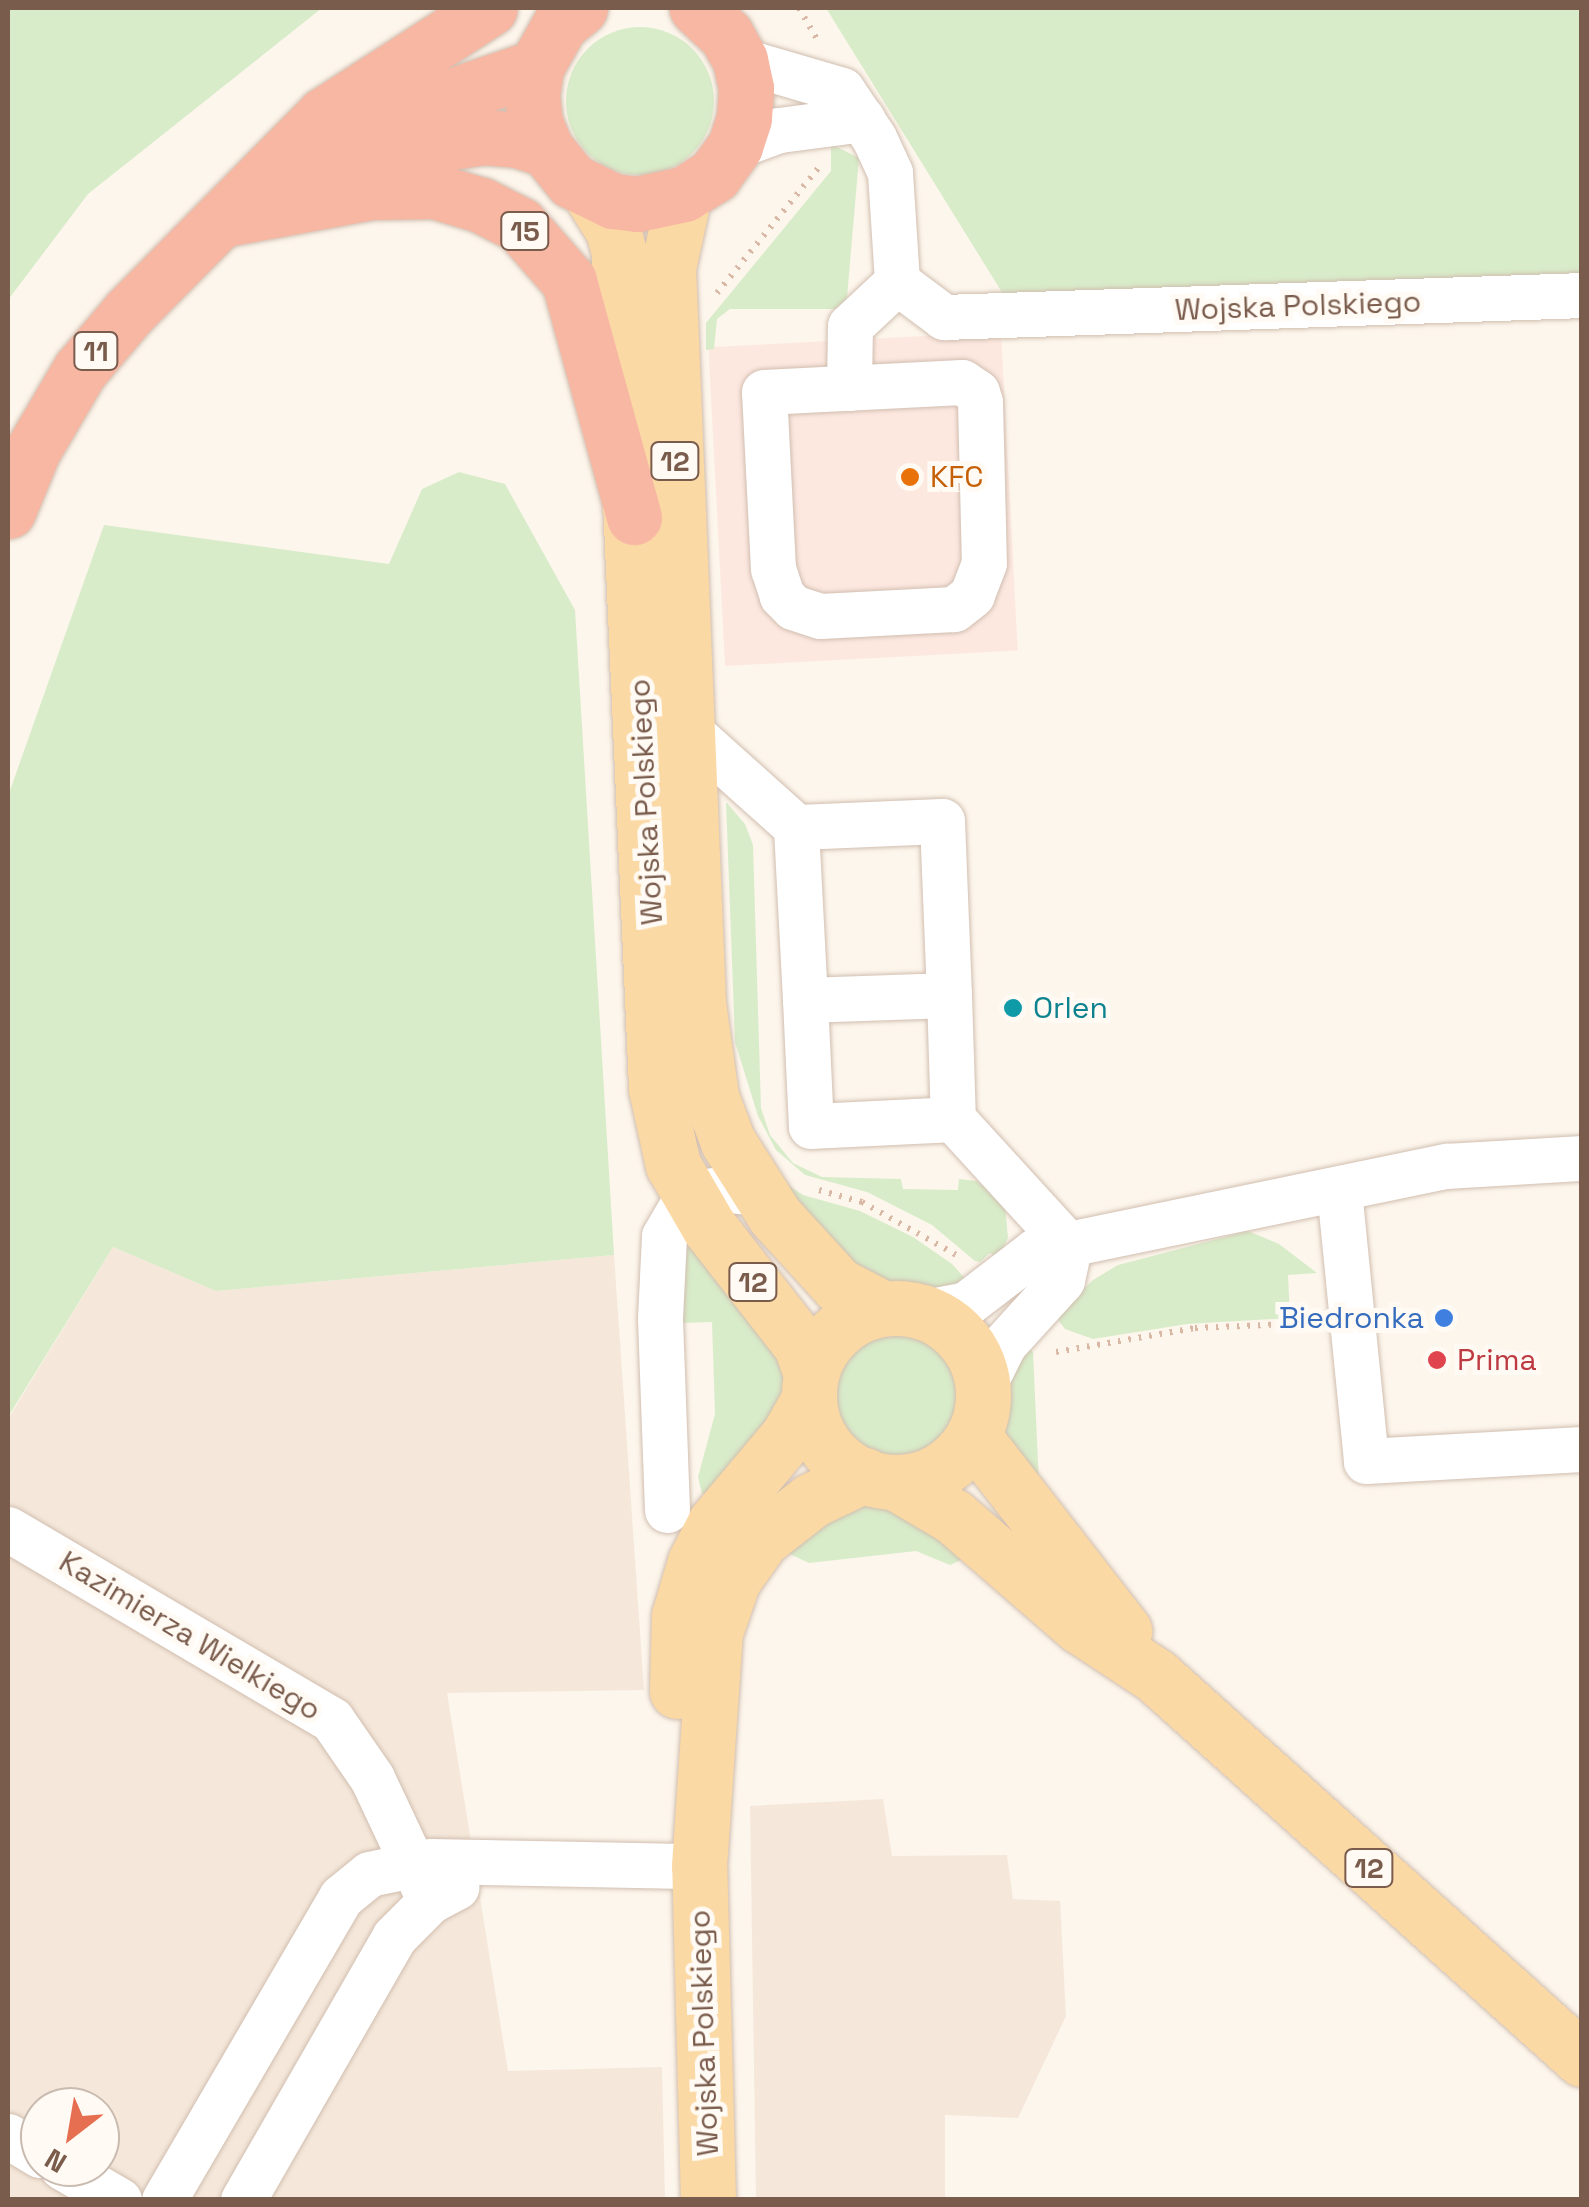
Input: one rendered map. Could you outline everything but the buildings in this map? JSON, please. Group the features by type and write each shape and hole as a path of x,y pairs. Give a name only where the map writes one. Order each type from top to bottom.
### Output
{"highway":[{"name":"11","path":"8,511 34,450 80,370 129,312 324,115 490,8"},
{"path":"580,8 560,24 536,67 533,109 546,150 572,181 590,192 637,204 684,194 714,175 735,146 744,118 746,88 740,60 726,35 696,8"},
{"name":"11","path":"225,219 367,133 430,104 536,67"},
{"name":"11","path":"318,164 452,138 518,140 546,150"},
{"name":"15","path":"225,219 370,192 434,191 481,205 520,226 569,281 634,517"}],"main road":[{"name":"Wojska Polskiego","path":"590,192 613,230 619,253 634,517 656,1088 674,1165 719,1240 801,1345 810,1386 788,1436 715,1523 684,1592 676,1667 680,1743 699,1866"},
{"name":"Wojska Polskiego","path":"684,194 668,268 702,1044 711,1097 728,1142 782,1189 804,1251 838,1284 903,1310"},
{"path":"810,1386 821,1350 837,1330 858,1316 903,1310"},
{"name":"12","path":"903,1310 965,1341 978,1362 978,1411 1156,1676"},
{"name":"12","path":"810,1386 814,1424 825,1446 879,1479 954,1516 1080,1626 1156,1676 1582,2059"},
{"path":"879,1479 941,1470 978,1411"},
{"name":"Wojska Polskiego","path":"708,2200 699,1866 709,1673 721,1608 751,1551 778,1523 879,1479"}],"street":[{"path":"740,60 817,101 862,119 890,173 897,282 850,326 850,388"},
{"path":"735,146 779,130 817,101"},
{"name":"Wojska Polskiego","path":"897,282 944,316 1582,294"},
{"path":"962,382 977,392 984,563 979,585 954,610 820,616 793,607 776,584 764,392 850,388 962,382"},
{"path":"688,730 796,826 942,821 953,1120 1068,1246"},
{"path":"796,826 811,1126 953,1120"},
{"path":"804,1000 949,995"},
{"path":"903,1310 966,1304 1035,1251 1447,1166 1582,1158"},
{"path":"667,1510 660,1262 664,1236 689,1194 721,1189 782,1189"},
{"path":"1338,1190 1366,1461 1582,1449"},
{"path":"978,1411 1004,1344 1062,1280 1068,1246"},
{"name":"Kazimierza Wielkiego","path":"8,1530 332,1720 372,1778 420,1883"},
{"path":"164,2200 341,1897 369,1874 420,1883 474,1877 539,1862 699,1866"},
{"path":"243,2200 394,1937 420,1883"},
{"path":"97,2187 120,2200"}],"path":[{"path":"706,308 819,169 817,34 799,8"},
{"path":"782,1189 862,1202 935,1240 969,1267"},
{"path":"1045,1355 1195,1328 1290,1324"}],"shaded area":[{"path":"1001,332 1018,651 725,666 708,347"},
{"path":"113,1247 216,1291 614,1255 644,1690 447,1693 508,2071 662,2067 665,2199 8,2199 8,1419"},
{"path":"883,1799 892,1856 1007,1855 1013,1899 1060,1901 1066,2016 1018,2118 945,2115 945,2199 756,2199 750,1806"}],"green space":[{"path":"8,8 322,8 88,194 8,300"},
{"path":"826,8 1581,8 1581,273 1003,294"},
{"path":"640,27 668,32 693,48 709,73 714,101 709,129 693,154 668,170 640,175 612,170 587,154 571,129 566,101 571,73 587,48 612,32"},
{"path":"831,144 859,158 846,309 730,309 717,319 714,349 706,350 706,323 831,171"},
{"path":"459,472 505,484 575,610 614,1255 216,1291 113,1247 8,1417 8,796 104,525 389,564 422,489"},
{"path":"726,802 745,824 753,845 761,1108 770,1135 793,1163 822,1177 901,1179 903,1189 958,1190 959,1179 977,1181 1005,1205 1008,1238 998,1258 990,1253 980,1262 975,1261 932,1225 867,1192 805,1175 776,1150 758,1116 735,1042"},
{"path":"770,1173 803,1195 860,1211 913,1237 952,1264 971,1285 932,1290 876,1285 779,1195"},
{"path":"1248,1231 1279,1244 1317,1273 1288,1275 1290,1318 1187,1324 1093,1339 1065,1329 1055,1316 1093,1280 1118,1265"},
{"path":"699,1246 786,1362 785,1391 775,1424 713,1492 702,1494 698,1477 715,1414 712,1322 680,1323 682,1249"},
{"path":"897,1331 922,1336 943,1350 957,1371 962,1396 957,1421 943,1442 922,1456 897,1461 872,1456 851,1442 837,1421 832,1396 837,1371 851,1350 872,1336"},
{"path":"1026,1345 1033,1352 1039,1485 1003,1433 1007,1380"},
{"path":"856,1505 905,1513 972,1555 950,1565 916,1551 809,1563 779,1549"}],"place":[{"name":"KFC","path":"910,477"},
{"name":"Orlen","path":"1013,1008"},
{"name":"Biedronka","path":"1444,1318"},
{"name":"Prima","path":"1437,1360"}]}
